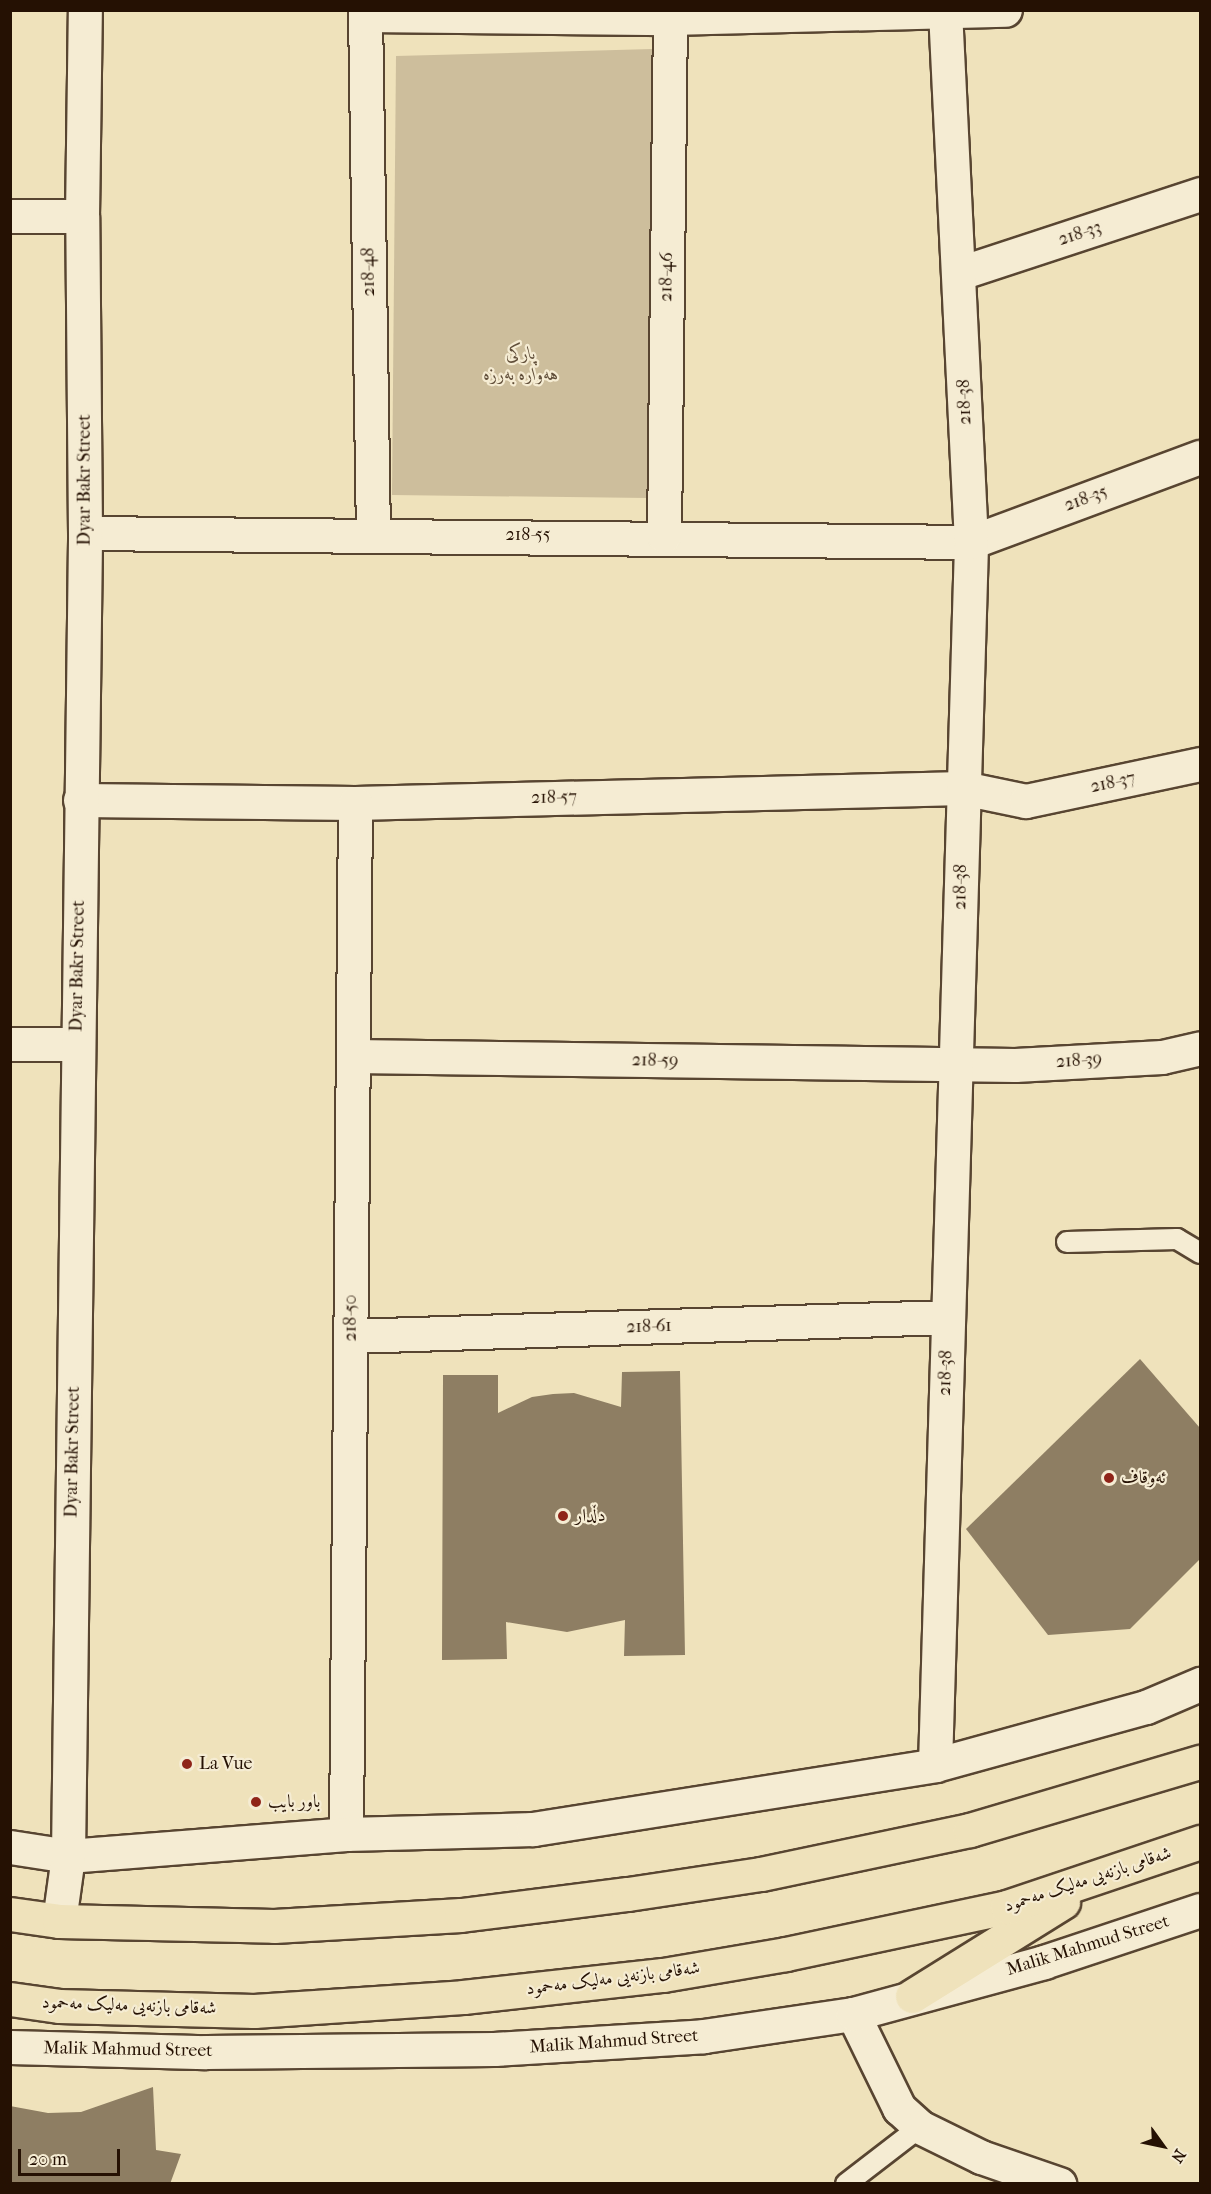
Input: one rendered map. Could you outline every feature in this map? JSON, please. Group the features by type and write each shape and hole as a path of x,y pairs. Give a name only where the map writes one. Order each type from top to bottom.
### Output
{"highway":[{"path":"10,1914 59,1921 273,1926 461,1915 628,1894 761,1874 970,1830 1200,1762"},
{"name":"شەقامی بازنەیی مەلیک مەحمود","path":"10,1999 59,2006 254,2011 463,1997 654,1976 786,1954 1007,1907 1200,1842"},
{"path":"912,1996 1107,1874"}],"street":[{"name":"Dyar Bakr Street","path":"59,1921 68,1856 85,533 82,216 85,10"},
{"path":"365,13 670,18 1005,10"},
{"name":"218-38","path":"935,1765 971,542 960,273 945,11"},
{"name":"218-48","path":"365,13 373,534"},
{"name":"218-46","path":"664,536 670,18"},
{"name":"218-33","path":"960,273 1200,194"},
{"path":"10,216 82,216"},
{"name":"218-35","path":"971,542 1200,457"},
{"name":"218-55","path":"85,533 664,536 971,542"},
{"name":"218-37","path":"1026,801 1200,764"},
{"name":"218-57","path":"80,800 355,802 963,788 1026,801"},
{"name":"218-50","path":"346,1834 355,802"},
{"path":"10,1044 78,1044"},
{"name":"218-39","path":"957,1065 1162,1057 1200,1048"},
{"name":"218-59","path":"353,1056 957,1065"},
{"name":"218-61","path":"351,1336 948,1317"},
{"path":"10,1847 68,1856 346,1834 533,1829 935,1765 1146,1707 1200,1684"},
{"name":"Malik Mahmud Street","path":"10,2047 206,2052 494,2049 704,2036 853,2014 912,1996 1044,1962 1200,1910"},
{"path":"853,2014 899,2108 920,2127 981,2157 1059,2184"}],"lane":[{"path":"1067,1242 1177,1239 1200,1253"},
{"path":"846,2184 920,2127"}],"green space":[{"name":"پارکی هەوارە بەرزە","path":"652,49 647,498 392,495 396,56"}],"building":[{"name":"ئەوقاف","path":"1140,1359 1200,1428 1200,1559 1130,1629 1048,1635 966,1529"},
{"name":"دڵدار","path":"680,1371 685,1655 624,1656 625,1620 567,1632 506,1622 507,1659 442,1660 443,1375 498,1375 498,1413 532,1397 553,1394 574,1393 621,1407 622,1372"},
{"path":"153,2087 156,2150 181,2154 170,2184 10,2184 10,2106 48,2113 81,2112"}],"place":[{"name":"ئەوقاف","path":"1109,1478"},
{"name":"دڵدار","path":"563,1516"},
{"name":"La Vue","path":"187,1764"},
{"name":"باور بایب","path":"256,1802"}]}
